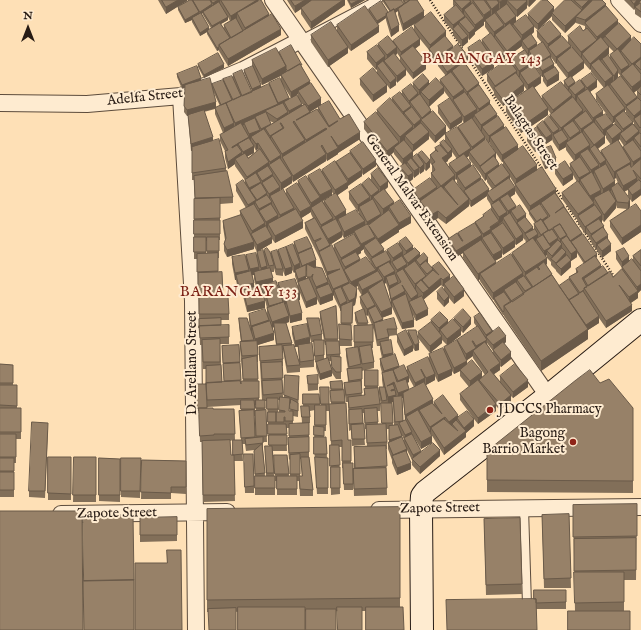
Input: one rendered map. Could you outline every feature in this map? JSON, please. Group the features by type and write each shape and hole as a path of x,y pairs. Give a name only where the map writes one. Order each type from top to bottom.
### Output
{"street":[{"name":"General Malvar Extension","path":"273,0 548,396"},
{"path":"619,0 641,24"},
{"name":"Adelfa Street","path":"0,104 87,104 181,96 242,70 301,40"},
{"name":"D. Arellano Street","path":"181,96 193,302 196,630"},
{"path":"422,630 422,496 425,492 548,396 641,320"},
{"name":"Zapote Street","path":"366,510 641,507"},
{"name":"Zapote Street","path":"48,515 241,512"}],"lane":[{"path":"301,40 378,0"},
{"path":"524,508 527,605"}],"path":[{"name":"Balagtas Street","path":"430,0 544,172"},
{"name":"Balagtas Street","path":"553,185 619,284"}],"building":[{"path":"162,0 178,0 166,7"},
{"path":"192,0 199,12 185,20 178,7"},
{"path":"193,0 210,0 212,4 200,12"},
{"path":"211,0 218,0 213,3"},
{"path":"221,0 257,0 231,16"},
{"path":"260,0 269,14 245,28 237,13"},
{"path":"291,0 305,0 295,6"},
{"path":"312,0 343,0 311,22 301,8"},
{"path":"349,0 359,0 351,4"},
{"path":"384,0 401,0 404,4 391,11"},
{"path":"410,0 417,0 424,11 403,24 398,9"},
{"path":"454,0 469,0 471,1 462,9"},
{"path":"473,0 484,0 491,10 484,15"},
{"path":"486,0 497,0 499,3 492,9"},
{"path":"507,0 526,0 527,1 517,10"},
{"path":"542,0 547,0 554,7 538,24 528,14"},
{"path":"565,0 571,0 582,10 565,26 552,13"},
{"path":"574,0 589,0 582,7"},
{"path":"593,0 602,0 606,4 585,20 576,17"},
{"path":"631,0 637,0 634,4"},
{"path":"381,1 388,12 386,14 387,15 377,21 369,9"},
{"path":"219,2 228,17 212,26 203,12"},
{"path":"473,3 484,18 475,25 464,10"},
{"path":"641,3 641,12 635,7"},
{"path":"507,4 516,16 505,24 496,12"},
{"path":"456,5 465,16 453,25 444,15"},
{"path":"365,6 379,26 351,45 337,25"},
{"path":"606,6 618,20 597,37 585,23"},
{"path":"394,9 399,25 391,30 386,14"},
{"path":"431,12 446,31 430,45 414,25"},
{"path":"201,13 209,27 200,33 192,18"},
{"path":"495,13 504,25 494,32 485,20"},
{"path":"272,14 281,29 228,59 219,45"},
{"path":"526,15 534,26 522,35 513,24"},
{"path":"466,17 475,28 469,33 459,22"},
{"path":"236,18 243,31 231,38 224,25"},
{"path":"550,21 561,34 548,44 537,31"},
{"path":"331,22 348,47 328,60 311,35"},
{"path":"220,23 230,38 217,48 207,31"},
{"path":"510,23 522,39 507,51 495,35"},
{"path":"619,23 631,36 617,49 605,36"},
{"path":"458,24 468,36 462,40 453,29"},
{"path":"580,26 583,31 587,28 597,40 581,52 568,36"},
{"path":"412,27 420,39 401,52 393,41"},
{"path":"491,33 505,52 496,59 482,40"},
{"path":"531,34 537,43 528,49 522,41"},
{"path":"388,36 397,47 387,55 378,44"},
{"path":"445,36 453,46 436,58 429,49"},
{"path":"562,36 571,46 556,57 548,47"},
{"path":"601,37 609,47 590,64 582,54"},
{"path":"634,37 641,44 641,57 632,64 621,51"},
{"path":"480,40 494,61 482,69 468,48"},
{"path":"543,42 551,55 537,64 529,51"},
{"path":"458,44 468,56 458,63 449,51"},
{"path":"291,45 302,65 300,64 288,71 279,52"},
{"path":"377,45 385,56 376,63 367,52"},
{"path":"413,46 426,62 413,73 400,56"},
{"path":"572,47 584,61 568,73 557,59"},
{"path":"276,48 286,66 262,79 252,60"},
{"path":"618,49 629,65 621,70 610,55"},
{"path":"525,50 533,62 519,71 511,59"},
{"path":"448,52 458,64 447,72 438,59"},
{"path":"218,53 224,64 204,75 198,64"},
{"path":"394,53 406,69 397,76 384,61"},
{"path":"608,55 618,70 614,76 602,59"},
{"path":"550,57 554,64 542,71 538,64"},
{"path":"508,59 517,71 495,86 487,74"},
{"path":"599,59 613,76 605,82 591,65"},
{"path":"641,59 641,70 635,64"},
{"path":"383,61 396,78 390,83 377,66"},
{"path":"464,62 479,83 467,92 452,71"},
{"path":"300,64 310,81 291,92 281,75"},
{"path":"533,64 541,76 528,85 520,73"},
{"path":"633,64 641,74 641,80 632,87 621,74"},
{"path":"197,66 201,78 182,85 177,74"},
{"path":"253,66 261,85 252,89 244,70"},
{"path":"555,67 559,73 547,81 543,74"},
{"path":"373,68 387,85 373,95 360,79"},
{"path":"242,70 252,92 242,96 233,74"},
{"path":"451,72 464,89 453,97 440,80"},
{"path":"516,73 524,84 503,100 494,88"},
{"path":"591,73 597,80 587,88 581,80"},
{"path":"423,74 429,81 419,90 413,83"},
{"path":"232,76 241,96 233,100 223,79"},
{"path":"571,76 575,82 568,87 564,81"},
{"path":"621,76 637,97 626,105 610,84"},
{"path":"210,78 216,102 187,110 184,106 185,85"},
{"path":"280,78 289,98 278,103 269,83"},
{"path":"436,78 444,87 429,100 421,92"},
{"path":"223,80 232,100 221,105 212,84"},
{"path":"580,80 585,87 575,95 569,88"},
{"path":"561,82 572,95 553,110 542,96"},
{"path":"311,83 321,98 308,106 298,91"},
{"path":"269,84 278,104 235,123 226,103"},
{"path":"411,84 418,93 409,101 402,91"},
{"path":"479,85 490,101 479,109 468,93"},
{"path":"608,85 625,108 613,117 596,94"},
{"path":"533,86 548,108 521,127 506,105"},
{"path":"641,86 641,95 637,91"},
{"path":"588,89 603,111 593,118 577,96"},
{"path":"400,92 411,106 403,112 392,98"},
{"path":"465,92 477,109 464,117 453,100"},
{"path":"420,94 431,110 422,118 410,102"},
{"path":"297,95 302,104 289,111 284,102"},
{"path":"573,97 583,110 561,128 550,115"},
{"path":"390,98 413,126 400,137 377,110"},
{"path":"450,98 462,116 450,124 438,106"},
{"path":"638,98 641,101 641,110 634,116 626,107"},
{"path":"329,101 340,119 349,114 360,132 338,146 331,136 338,148 327,154 322,145 321,146 326,154 293,176 282,157 327,129 326,128 306,140 294,121 293,122 305,140 282,154 271,136 284,128 281,123 283,128 270,136 265,128 305,104 310,112 296,120 317,109 329,127 338,121 329,126 318,107"},
{"path":"226,103 234,123 224,128 215,108"},
{"path":"283,103 288,112 277,119 265,111"},
{"path":"490,104 497,114 481,125 474,115"},
{"path":"412,107 421,119 414,125 404,113"},
{"path":"204,110 213,137 191,144 188,115"},
{"path":"433,111 446,126 435,136 421,120"},
{"path":"586,111 593,121 581,129 574,120"},
{"path":"624,111 633,122 623,129 615,118"},
{"path":"266,112 271,124 261,129 255,117"},
{"path":"376,112 399,142 387,151 364,122"},
{"path":"606,114 613,123 603,130 595,119"},
{"path":"641,114 641,127 640,128 634,119"},
{"path":"498,116 504,125 489,136 482,127"},
{"path":"549,116 559,129 553,133 544,121"},
{"path":"255,118 260,130 249,134 244,123"},
{"path":"472,118 485,137 472,147 458,127"},
{"path":"543,121 552,134 546,138 537,126"},
{"path":"573,121 580,131 570,138 563,128"},
{"path":"594,122 605,136 594,145 583,130"},
{"path":"241,123 249,137 232,147 237,145 242,152 228,162 225,151 228,150 220,135"},
{"path":"421,123 429,132 413,145 405,136"},
{"path":"615,124 622,131 612,139 606,131"},
{"path":"633,124 639,131 626,142 620,134"},
{"path":"457,127 471,148 459,156 445,134"},
{"path":"506,127 518,145 502,155 490,137"},
{"path":"537,127 544,139 535,145 527,134"},
{"path":"264,129 281,155 270,162 258,143 256,144 251,137"},
{"path":"562,130 568,139 559,145 553,135"},
{"path":"582,132 590,145 575,155 566,143"},
{"path":"640,133 641,134 641,147 634,138"},
{"path":"249,138 254,146 243,152 238,144"},
{"path":"219,139 226,168 192,173 192,147"},
{"path":"486,139 496,153 480,166 469,152"},
{"path":"404,140 413,151 403,159 394,148"},
{"path":"444,140 452,149 448,153 440,143"},
{"path":"618,140 631,162 614,172 601,151"},
{"path":"633,140 641,151 641,157 633,162 623,147"},
{"path":"363,142 376,160 363,169 350,151"},
{"path":"440,145 448,154 442,158 455,175 441,186 431,173 435,170 432,164 435,162 430,155 436,150 438,152 435,148"},
{"path":"595,145 606,160 600,164 590,149"},
{"path":"523,146 537,165 516,179 503,160"},
{"path":"551,146 556,158 545,162 540,150"},
{"path":"260,149 269,162 247,177 235,159 245,153 248,158"},
{"path":"588,149 599,165 591,170 580,154"},
{"path":"422,151 430,160 426,164 418,154"},
{"path":"350,153 362,170 348,179 336,162"},
{"path":"417,154 424,164 420,168 412,158"},
{"path":"464,154 471,163 456,173 449,164"},
{"path":"494,156 499,164 485,174 480,167"},
{"path":"580,157 590,172 579,178 570,164"},
{"path":"280,158 292,176 281,183 269,165"},
{"path":"411,158 419,168 414,171 407,162"},
{"path":"641,159 641,179 633,170 637,178 623,186 616,172 630,164 631,167"},
{"path":"335,161 348,182 335,190 322,170"},
{"path":"565,161 573,173 563,179 555,168"},
{"path":"405,163 413,173 408,176 400,167"},
{"path":"502,164 510,175 495,186 487,175"},
{"path":"606,164 615,181 603,189 594,171"},
{"path":"473,165 481,177 465,188 457,176"},
{"path":"268,166 273,174 262,181 257,173"},
{"path":"542,167 556,189 530,206 515,184"},
{"path":"378,168 388,181 380,187 371,174"},
{"path":"320,169 332,189 320,195 308,176"},
{"path":"227,171 233,197 195,198 194,176"},
{"path":"592,172 601,190 590,196 580,180"},
{"path":"256,173 261,182 249,188 245,180"},
{"path":"273,176 280,187 269,194 262,183"},
{"path":"306,176 320,197 311,203 298,181"},
{"path":"369,178 379,190 371,196 362,184"},
{"path":"430,178 437,187 419,199 413,190"},
{"path":"509,178 515,187 493,202 487,193"},
{"path":"453,179 469,199 446,218 438,211 431,215 420,201 441,186 458,205 444,187"},
{"path":"482,179 489,189 471,201 464,191"},
{"path":"243,180 256,200 248,205 236,185"},
{"path":"639,180 641,182 641,189 632,195 628,189"},
{"path":"578,181 594,203 578,214 562,193"},
{"path":"261,183 267,193 257,200 250,190"},
{"path":"297,183 311,206 300,212 286,190"},
{"path":"618,183 630,199 628,203 617,202 611,188"},
{"path":"361,184 370,197 358,205 349,192"},
{"path":"283,189 294,208 280,215 270,196"},
{"path":"384,189 394,202 383,209 373,197"},
{"path":"609,190 616,201 604,215 594,198"},
{"path":"336,193 346,210 335,217 324,201"},
{"path":"555,193 564,206 555,213 564,207 582,233 570,241 560,224 553,228 553,230 552,229 549,231 543,221 550,216 541,203"},
{"path":"508,194 516,206 508,211 500,199"},
{"path":"267,195 272,202 259,209 255,202"},
{"path":"220,198 220,218 194,219 194,199"},
{"path":"373,199 381,214 367,222 359,207"},
{"path":"400,200 411,216 399,223 389,207"},
{"path":"499,200 507,212 499,217 491,205"},
{"path":"322,201 333,218 321,225 311,208"},
{"path":"254,204 265,223 252,231 240,211"},
{"path":"271,204 278,215 266,222 259,211"},
{"path":"540,204 548,216 537,222 529,211"},
{"path":"636,204 641,211 641,225 622,238 610,221"},
{"path":"520,205 526,214 517,220 511,211"},
{"path":"595,205 602,215 585,227 578,216"},
{"path":"296,209 303,221 275,236 268,224"},
{"path":"491,209 499,221 483,234 475,222"},
{"path":"356,210 365,221 344,232 338,219"},
{"path":"389,210 399,225 378,239 369,226 375,237 361,244 354,231 367,224 368,225"},
{"path":"510,213 523,234 516,239 503,218"},
{"path":"241,215 254,242 227,250 224,244 226,238 223,221"},
{"path":"525,217 533,227 525,233 517,223"},
{"path":"315,218 330,245 319,251 315,242 321,238 314,241 305,223"},
{"path":"336,219 342,231 328,239 321,227"},
{"path":"541,219 548,230 541,235 534,224"},
{"path":"599,219 604,226 591,234 586,227"},
{"path":"194,220 220,220 220,234 194,234"},
{"path":"475,223 482,235 456,251 448,239 457,233 463,241 458,233"},
{"path":"503,223 515,240 503,248 491,231"},
{"path":"560,224 567,235 560,239 553,228"},
{"path":"266,226 272,237 257,245 251,234"},
{"path":"603,227 608,235 596,243 591,236"},
{"path":"535,229 538,234 529,240 525,234"},
{"path":"552,229 558,238 549,244 543,234"},
{"path":"491,233 502,250 493,255 482,238"},
{"path":"354,234 361,246 341,258 334,245"},
{"path":"583,234 597,254 585,262 571,242"},
{"path":"543,235 551,247 544,251 536,239"},
{"path":"567,236 577,250 571,254 561,240"},
{"path":"194,237 206,237 206,252 194,252"},
{"path":"207,237 219,237 219,251 207,251"},
{"path":"307,237 312,247 298,253 294,242"},
{"path":"406,237 413,246 406,251 399,242"},
{"path":"376,238 384,249 372,257 364,246"},
{"path":"533,238 547,258 525,272 512,253"},
{"path":"607,238 611,244 602,251 597,245"},
{"path":"481,240 496,262 478,274 463,252"},
{"path":"558,240 562,244 552,256 547,251"},
{"path":"398,243 403,251 393,258 387,250"},
{"path":"293,244 300,263 294,266 286,247"},
{"path":"332,245 349,282 333,289 327,275 340,269 327,272 319,252"},
{"path":"286,247 292,267 285,269 278,250"},
{"path":"267,248 270,252 274,265 269,266 264,250"},
{"path":"312,248 316,260 302,266 298,254"},
{"path":"415,248 420,253 408,263 403,256"},
{"path":"562,248 566,252 556,263 551,259"},
{"path":"624,248 629,256 622,262 616,252"},
{"path":"263,250 267,266 261,268 257,252"},
{"path":"277,250 283,269 276,269 271,252"},
{"path":"641,250 641,266 633,256"},
{"path":"386,251 391,260 376,268 371,259"},
{"path":"356,252 360,259 345,267 341,260"},
{"path":"218,253 218,271 197,272 197,254"},
{"path":"256,253 259,267 250,269 246,255"},
{"path":"424,253 428,258 420,265 416,260"},
{"path":"511,254 523,273 493,293 480,274"},
{"path":"245,255 249,270 235,273 232,257"},
{"path":"567,255 571,260 561,269 556,264"},
{"path":"402,256 407,264 397,270 392,262"},
{"path":"595,256 601,265 582,278 587,287 580,293 569,277 578,272 576,269"},
{"path":"366,257 376,270 351,282 344,270"},
{"path":"632,259 641,271 641,284 637,287 622,267"},
{"path":"415,261 426,276 415,284 404,269"},
{"path":"426,261 433,269 427,274 420,266"},
{"path":"389,262 395,271 384,277 378,268"},
{"path":"439,262 450,275 443,280 441,278 429,288 422,280 433,270 439,275 432,267"},
{"path":"544,262 552,274 533,287 525,275 537,267 539,270 540,269 538,267"},
{"path":"307,264 315,268 322,268 328,282 316,287 312,278 313,274 311,277 307,277"},
{"path":"306,265 306,276 298,279 295,270"},
{"path":"603,266 608,273 588,286 584,279"},
{"path":"270,268 273,278 256,282 254,272"},
{"path":"403,269 418,294 411,299 402,285 405,291 391,299 389,289 401,282 396,273"},
{"path":"622,269 638,291 629,297 619,285 632,305 606,321 584,288 610,271 613,277"},
{"path":"251,271 254,283 239,287 236,275"},
{"path":"378,271 383,279 362,290 358,282"},
{"path":"222,272 223,295 198,296 198,273"},
{"path":"395,274 398,282 389,286 386,277"},
{"path":"552,275 588,329 541,361 504,306"},
{"path":"454,276 464,289 454,297 444,284"},
{"path":"524,276 532,287 525,291 517,280"},
{"path":"309,278 317,297 306,302 298,282"},
{"path":"295,279 300,293 284,298 278,283"},
{"path":"569,279 579,294 569,300 559,286"},
{"path":"383,280 392,307 381,312 368,290"},
{"path":"421,280 429,289 423,293 416,285"},
{"path":"276,281 283,302 269,306 263,285"},
{"path":"516,282 524,294 512,302 504,290"},
{"path":"350,283 357,288 355,298 349,301 342,287"},
{"path":"329,284 333,293 320,298 316,289"},
{"path":"261,285 265,301 247,306 243,290"},
{"path":"341,287 347,301 340,305 334,290"},
{"path":"442,287 449,296 444,301 437,292"},
{"path":"583,291 599,316 586,325 569,300"},
{"path":"368,292 375,305 367,309 360,297"},
{"path":"504,292 511,302 504,306 503,312 494,298"},
{"path":"406,294 414,320 402,323 392,301"},
{"path":"228,296 229,314 199,314 199,297"},
{"path":"422,296 428,309 416,315 409,302"},
{"path":"298,298 302,313 290,316 286,301"},
{"path":"353,301 352,323 341,323 341,306"},
{"path":"284,302 289,316 272,322 267,308"},
{"path":"336,306 338,339 325,339 320,312"},
{"path":"376,306 383,319 374,323 368,310"},
{"path":"265,309 269,320 251,326 249,314"},
{"path":"364,309 368,323 358,323 355,313"},
{"path":"463,309 471,318 463,327 454,318"},
{"path":"440,312 448,320 439,328 431,320"},
{"path":"480,313 492,331 486,335 474,317"},
{"path":"221,318 221,325 199,326 199,319"},
{"path":"239,318 247,318 254,340 242,341"},
{"path":"307,318 319,318 322,334 311,336"},
{"path":"394,318 397,329 387,329 389,337 377,340 374,323"},
{"path":"453,319 461,328 447,339 440,330"},
{"path":"270,321 274,333 255,339 252,327"},
{"path":"431,322 442,336 430,346 418,332"},
{"path":"274,323 286,323 292,343 277,344"},
{"path":"307,324 310,337 295,341 292,327"},
{"path":"339,324 351,325 352,340 340,339"},
{"path":"229,325 229,337 200,338 199,326"},
{"path":"373,325 373,342 354,342 354,326"},
{"path":"478,326 487,340 476,346 472,341 476,348 466,354 457,340"},
{"path":"499,327 506,336 493,345 486,337"},
{"path":"406,330 413,345 404,350 397,335"},
{"path":"408,330 416,330 419,343 415,345"},
{"path":"220,339 220,362 203,362 202,340"},
{"path":"314,340 324,340 324,355 315,356"},
{"path":"391,340 393,353 383,355 380,342"},
{"path":"457,340 467,361 454,368 444,347"},
{"path":"257,341 258,355 242,356 240,342"},
{"path":"326,341 339,341 340,354 327,355"},
{"path":"485,342 500,363 490,370 511,395 500,404 479,380 488,372 473,351"},
{"path":"503,342 511,352 501,360 493,350"},
{"path":"312,343 314,360 300,362 298,345"},
{"path":"239,345 240,362 223,363 222,346"},
{"path":"282,345 283,359 260,361 259,347"},
{"path":"294,345 300,365 287,366 283,346"},
{"path":"371,345 374,362 362,364 359,347"},
{"path":"358,347 361,364 349,367 346,349"},
{"path":"443,348 452,369 438,375 429,354"},
{"path":"395,354 399,366 384,371 380,359"},
{"path":"257,356 258,379 243,379 242,359"},
{"path":"331,356 341,357 341,372 336,372 332,367"},
{"path":"428,357 435,374 426,378 421,369 425,378 415,383 407,367"},
{"path":"328,358 332,370 320,374 316,362"},
{"path":"472,360 482,372 470,381 460,370"},
{"path":"282,362 283,378 262,379 261,363"},
{"path":"240,363 241,380 224,381 223,364"},
{"path":"0,364 13,365 13,383 0,383"},
{"path":"515,364 528,380 513,392 500,376"},
{"path":"221,365 222,382 206,383 206,366"},
{"path":"404,365 409,376 398,381 393,370"},
{"path":"362,368 362,379 349,381 347,369"},
{"path":"365,370 378,370 378,386 365,386"},
{"path":"393,370 397,382 406,379 409,389 398,393 394,382 387,386 393,384 395,389 391,391 395,390 396,395 388,397 382,373"},
{"name":"Bagong Barrio Market","path":"590,370 600,383 609,379 633,408 633,481 487,480 487,451"},
{"path":"285,375 299,376 298,400 284,395"},
{"path":"318,375 318,384 308,384 307,376"},
{"path":"282,380 283,393 263,395 262,381"},
{"path":"478,380 496,404 478,418 460,394"},
{"path":"240,381 241,384 241,381 259,381 259,398 207,400 206,383"},
{"path":"342,381 343,389 331,389 330,382"},
{"path":"361,381 362,393 346,395 344,383"},
{"path":"424,382 433,399 405,415 403,393"},
{"path":"195,384 206,384 207,408 195,408"},
{"path":"0,385 17,385 17,406 0,405"},
{"path":"320,387 329,387 329,404 321,404"},
{"path":"379,387 385,387 387,400 382,401"},
{"path":"378,388 380,404 349,408 348,397 365,395 364,389"},
{"path":"344,390 345,402 331,402 330,391"},
{"path":"303,394 319,394 320,404 303,404"},
{"path":"443,395 458,415 449,422 445,417 430,427 419,410 432,403 442,414 434,402"},
{"path":"402,396 403,421 395,422 393,397"},
{"path":"280,397 290,398 289,411 293,411 293,421 285,421 284,417 284,422 276,422 276,412 285,412 279,410"},
{"path":"267,398 278,398 278,409 267,409"},
{"path":"291,399 298,403 298,411 290,409"},
{"path":"241,400 254,400 255,409 241,409"},
{"path":"256,400 265,400 265,408 256,408"},
{"path":"346,403 348,440 351,440 351,461 342,461 342,440 331,441 329,404"},
{"path":"381,403 392,403 393,423 382,423"},
{"path":"315,405 326,405 326,425 315,425"},
{"path":"301,406 309,406 310,417 302,417"},
{"path":"0,408 21,408 21,432 0,432"},
{"path":"199,408 234,409 235,434 200,436"},
{"path":"377,408 378,422 365,423 364,409"},
{"path":"362,409 363,423 349,424 349,410"},
{"path":"254,410 255,437 241,438 239,411"},
{"path":"266,410 267,436 256,436 255,411"},
{"path":"418,410 432,436 421,442 406,417"},
{"path":"467,411 474,419 464,428 457,418"},
{"path":"268,412 276,412 276,422 268,422"},
{"path":"444,419 458,431 452,424 456,420 466,431 444,448 431,428"},
{"path":"406,420 412,432 405,435 399,423"},
{"path":"32,422 48,423 45,491 29,491"},
{"path":"309,423 309,435 289,436 289,424"},
{"path":"268,424 286,424 287,434 268,434"},
{"path":"364,424 365,439 352,439 351,425"},
{"path":"386,424 387,442 367,443 366,425"},
{"path":"398,425 402,436 389,440 389,426"},
{"path":"314,426 324,427 324,436 314,435"},
{"path":"0,434 16,434 16,457 0,457"},
{"path":"412,434 421,451 413,455 404,438"},
{"path":"269,435 287,435 287,445 269,445"},
{"path":"263,437 263,443 246,445 245,439"},
{"path":"309,437 309,452 289,453 288,438"},
{"path":"314,437 326,437 327,454 314,454"},
{"path":"402,437 407,449 393,455 388,443"},
{"path":"230,440 231,455 234,455 235,495 203,495 202,441"},
{"path":"233,440 242,440 243,454 233,455"},
{"path":"433,443 440,450 420,467 412,459"},
{"path":"262,444 265,473 255,474 254,451"},
{"path":"330,445 339,445 340,465 330,466"},
{"path":"265,446 272,446 274,473 267,473"},
{"path":"386,446 387,466 355,468 354,447"},
{"path":"406,451 411,463 397,468 392,456"},
{"path":"244,454 253,454 254,486 245,487"},
{"path":"300,454 300,474 290,474 290,455"},
{"path":"274,455 287,455 289,474 275,474"},
{"path":"48,457 71,457 71,494 48,493"},
{"path":"74,457 96,457 96,495 73,495"},
{"path":"301,457 309,457 313,490 300,489 299,476 302,476"},
{"path":"315,457 328,458 328,488 317,488"},
{"path":"0,458 14,458 14,471 0,471"},
{"path":"99,458 120,459 120,495 99,495"},
{"path":"121,458 141,458 140,491 121,491"},
{"path":"142,460 186,461 186,487 171,487 171,493 141,492"},
{"path":"343,463 353,463 353,484 344,484"},
{"path":"331,467 340,467 340,488 331,488"},
{"path":"386,468 387,488 354,489 353,469"},
{"path":"0,472 14,472 14,490 0,490"},
{"path":"255,476 275,476 275,488 255,488"},
{"path":"277,476 297,476 297,489 277,489"},
{"path":"637,504 637,536 573,537 573,505"},
{"path":"400,507 400,598 207,600 207,509"},
{"path":"0,511 82,511 83,630 0,630"},
{"path":"569,514 571,578 544,579 542,515"},
{"path":"83,515 133,515 134,580 84,581"},
{"path":"177,517 177,535 140,535 140,518"},
{"path":"520,518 522,584 486,585 484,519"},
{"path":"636,538 636,570 574,571 574,539"},
{"path":"167,550 181,550 182,630 135,630 135,563 167,563"},
{"path":"574,572 624,572 624,602 575,603"},
{"path":"134,580 134,630 84,630 83,581"},
{"path":"534,590 566,590 566,602 536,603 536,599 534,599"},
{"path":"536,599 537,630 447,630 446,600"},
{"path":"238,607 305,607 305,630 238,630"},
{"path":"337,607 362,607 362,630 338,630"},
{"path":"366,607 403,607 404,630 366,630"},
{"path":"236,608 236,630 209,630 208,609"},
{"path":"306,609 336,609 336,630 306,630"},
{"path":"568,611 630,611 630,630 568,630"}],"place":[{"name":"JDCCS Pharmacy","path":"490,410"},
{"name":"Bagong Barrio Market","path":"573,442"}],"district":[{"name":"BARANGAY 143","path":"482,60"},
{"name":"BARANGAY 133","path":"239,293"}]}
